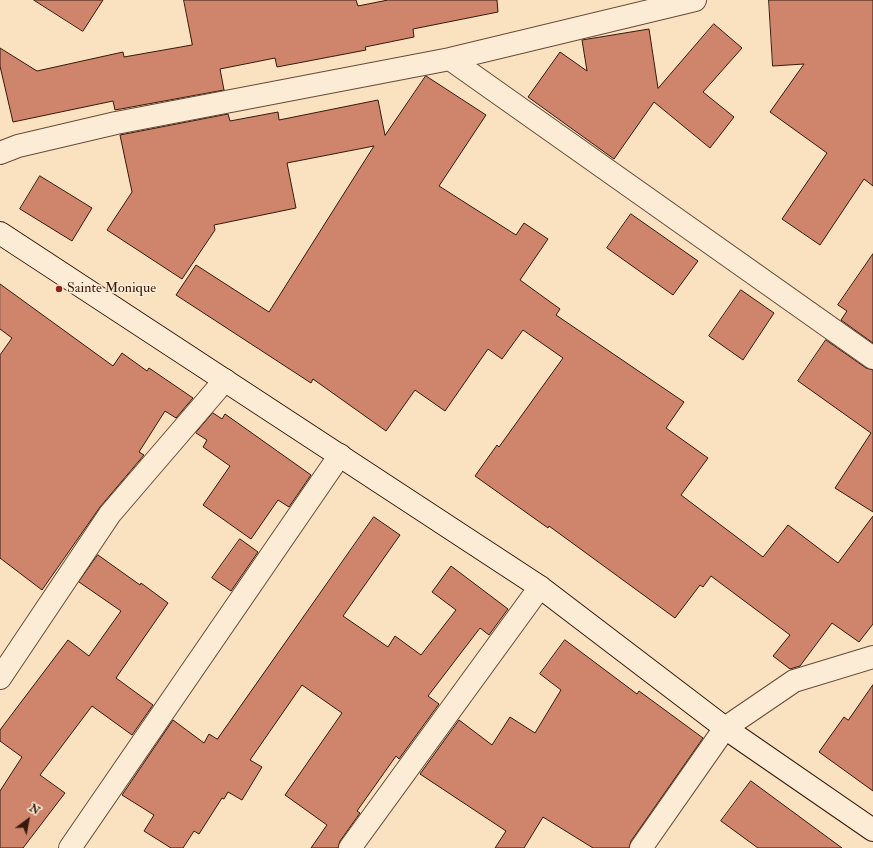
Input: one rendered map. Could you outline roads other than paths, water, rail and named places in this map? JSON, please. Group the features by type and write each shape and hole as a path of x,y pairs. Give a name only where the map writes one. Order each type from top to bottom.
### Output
{"street":[{"path":"0,153 18,146 116,123 450,59 644,6 695,0"},
{"path":"450,59 873,358"},
{"path":"0,233 540,587 725,728 873,830"},
{"path":"0,678 110,514 225,380"},
{"path":"70,848 340,455"},
{"path":"350,848 540,587"},
{"path":"641,848 725,728 794,681 873,656"}],"place":[{"name":"Sainte Monique","path":"59,289"}]}
